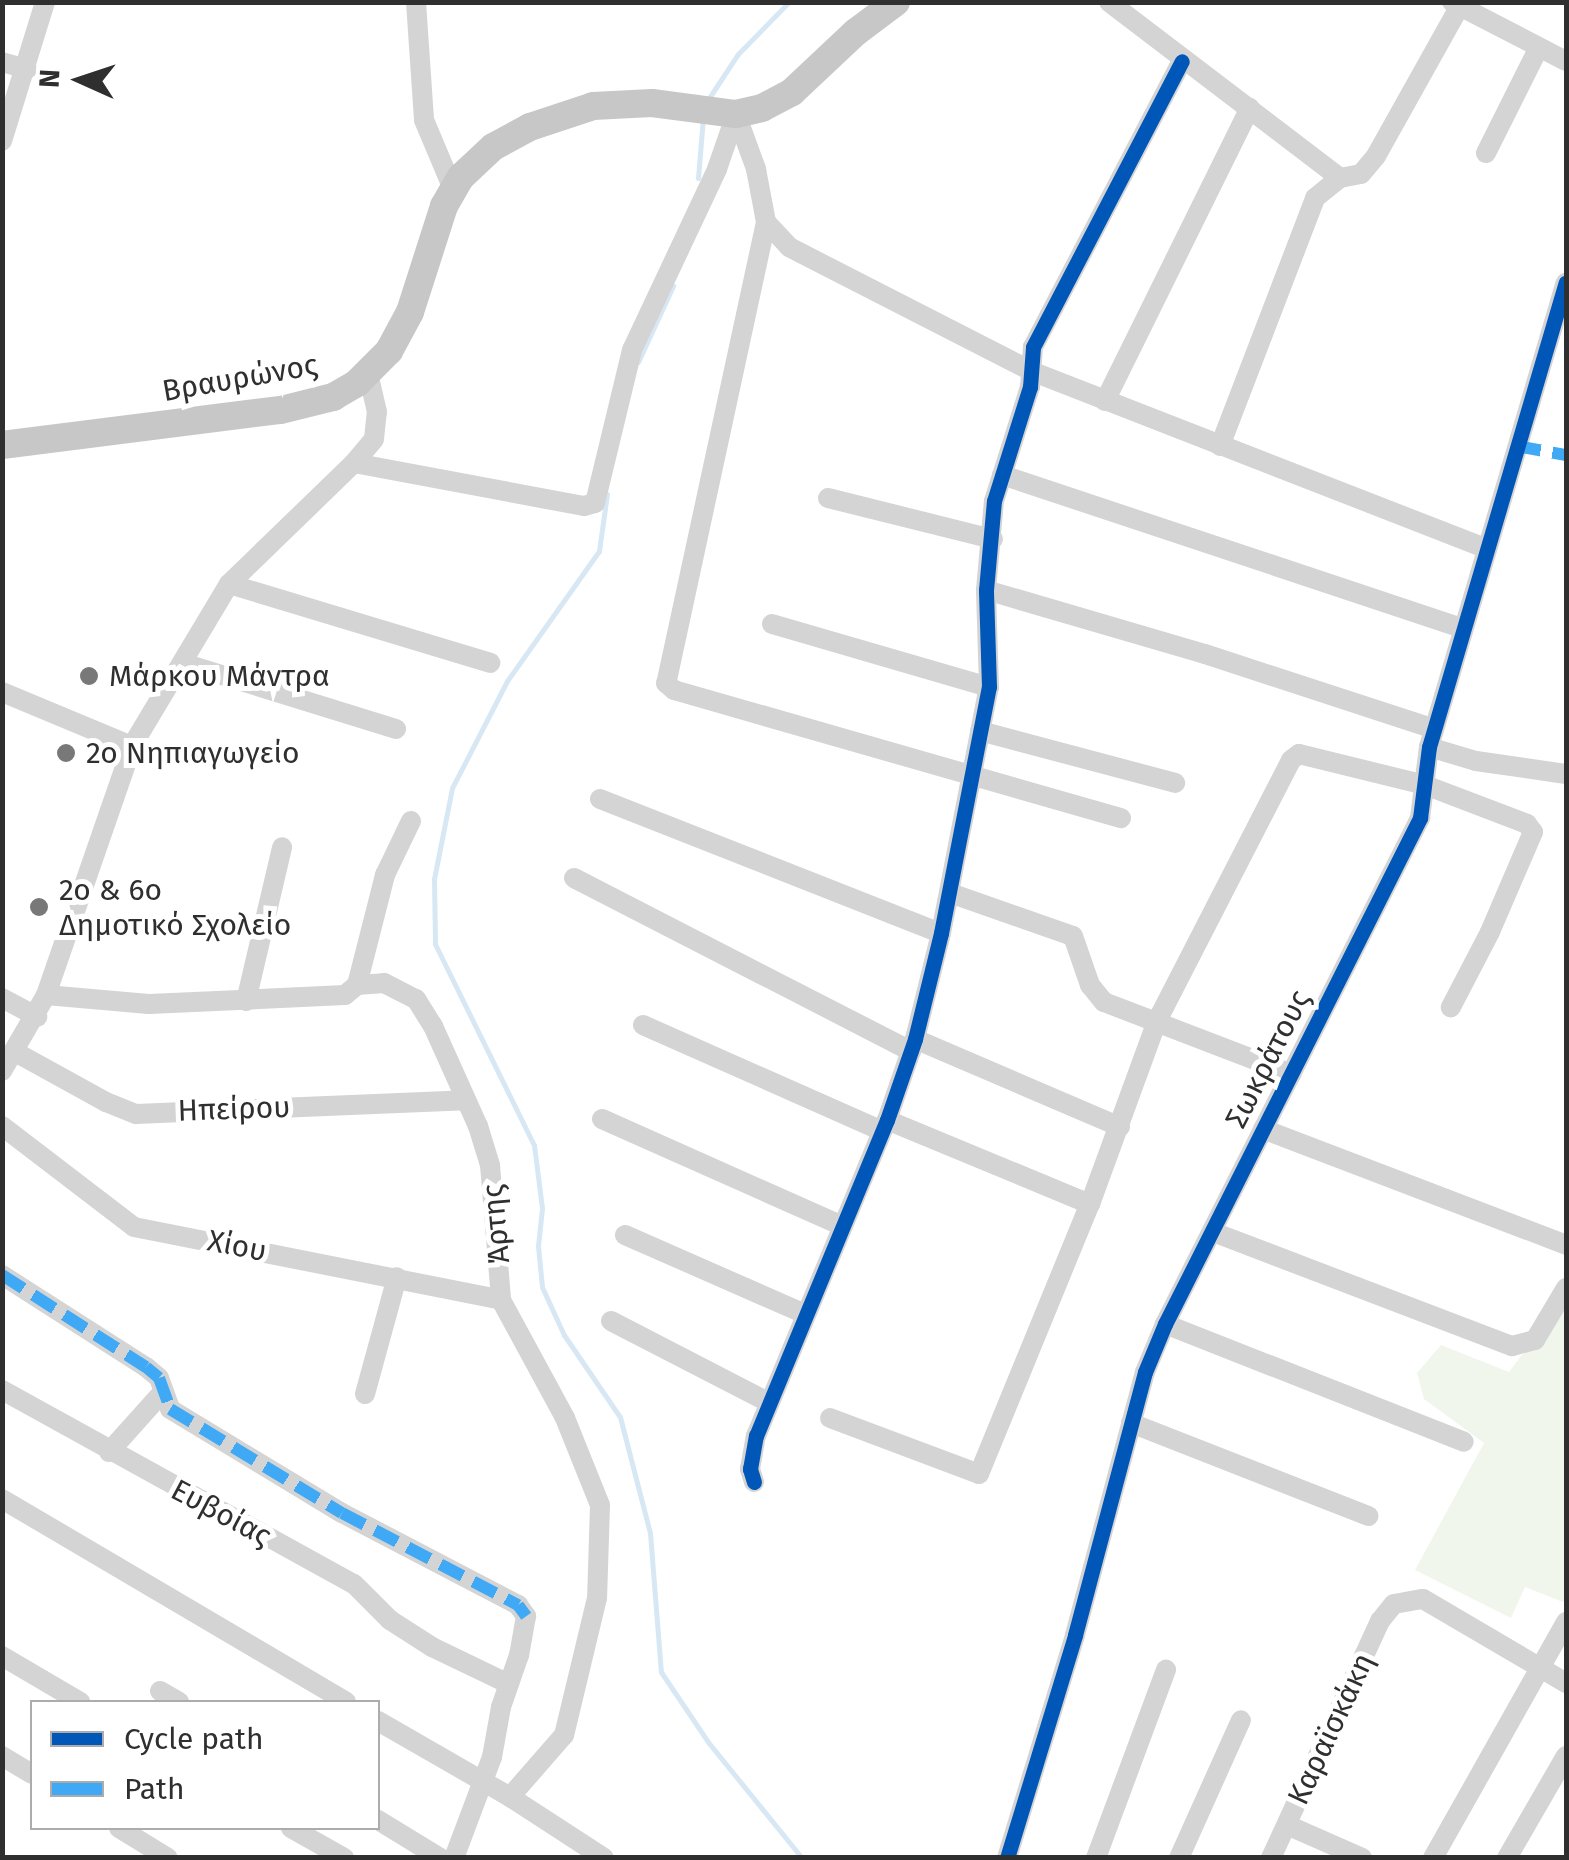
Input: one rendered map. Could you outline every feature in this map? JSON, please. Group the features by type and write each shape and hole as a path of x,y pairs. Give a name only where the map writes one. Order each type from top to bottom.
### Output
{"main road":[{"name":"Βραυρώνος","path":"2,445 281,410 333,396 368,373 390,352 410,312 452,189 493,147 568,112 614,103 726,113 762,108 792,92 896,2"}],"street":[{"path":"2,141 27,69 44,2"},
{"path":"416,2 424,120 452,189"},
{"path":"1108,2 1340,178"},
{"path":"1220,446 1315,198 1324,186 1361,174 1376,156 1458,4 1557,53 1486,153"},
{"path":"754,1482 750,1454 768,1402 884,1126 913,1045 941,933 989,688 986,590 994,502 1031,371 1033,347 1182,61"},
{"path":"2,62 27,69"},
{"path":"1105,401 1250,108"},
{"path":"726,113 756,169 766,222 666,683 674,690 1121,818"},
{"path":"354,463 584,506 594,503 632,350 717,168 726,113"},
{"path":"766,222 790,248 850,282 1031,371 1485,548"},
{"name":"Σωκράτους","path":"1007,1858 1074,1635 1131,1423 1164,1324 1420,818 1432,738 1566,283"},
{"path":"2,1071 17,1053 46,995 132,746 229,584 374,439 378,421 368,373"},
{"path":"1002,475 1463,628"},
{"path":"828,498 993,539"},
{"path":"229,584 490,664"},
{"path":"986,590 1205,654 1432,738 1476,761 1566,774"},
{"path":"772,624 989,688"},
{"path":"184,663 396,729"},
{"path":"4,695 132,746"},
{"path":"980,731 1175,783"},
{"path":"830,1418 980,1474 1090,1204 1157,1021 1291,760 1310,754 1425,784 1527,824 1533,832 1490,932 1451,1006"},
{"path":"600,799 941,933"},
{"path":"356,985 385,875 411,820"},
{"path":"246,1001 282,848"},
{"path":"574,878 913,1045 1120,1127"},
{"path":"950,893 1073,936 1095,994 1104,1002 1292,1074"},
{"name":"Άρτης","path":"46,995 118,1004 246,1001 345,995 356,985 384,982 416,999 466,1100 490,1165 502,1300 564,1418 600,1505 597,1598 564,1735 554,1751 536,1762 510,1796"},
{"path":"2,998 37,1017"},
{"path":"644,1024 884,1126 1090,1204"},
{"name":"Ηπείρου","path":"17,1053 106,1102 136,1114 466,1100"},
{"path":"602,1119 842,1226"},
{"name":"Χίου","path":"2,1126 134,1227 502,1300"},
{"path":"1262,1128 1566,1245"},
{"path":"1213,1232 1512,1346 1535,1340 1566,1288"},
{"path":"625,1235 805,1314"},
{"path":"2,1275 159,1378 161,1394 170,1409 342,1513 518,1606 526,1616 492,1757 454,1858"},
{"path":"365,1394 397,1277"},
{"path":"612,1321 768,1402"},
{"path":"1164,1324 1464,1442"},
{"path":"109,1452 161,1394"},
{"name":"Ευβοίας","path":"4,1396 354,1584 390,1620 432,1646 509,1684"},
{"path":"1131,1423 1368,1516"},
{"path":"2,1499 343,1700"},
{"name":"Καραϊσκάκη","path":"1271,1858 1380,1620 1394,1604 1423,1599 1541,1664"},
{"path":"1434,1858 1566,1622"},
{"path":"2,1656 77,1700"},
{"path":"1541,1664 1566,1683"},
{"path":"1096,1858 1166,1670"},
{"path":"160,1691 176,1700"},
{"path":"1179,1858 1241,1720"},
{"path":"380,1722 510,1796 604,1858"},
{"path":"2,1756 30,1773"},
{"path":"1507,1858 1566,1756"},
{"path":"492,1757 536,1762"},
{"path":"380,1821 440,1858"},
{"path":"1287,1825 1362,1858"},
{"path":"122,1830 168,1858"},
{"path":"295,1830 344,1858"}],"shaded area":[{"path":"1566,1296 1566,1597 1563,1602 1525,1587 1511,1618 1415,1570 1484,1443 1424,1399 1417,1373 1441,1345 1509,1372"}],"waterway":[{"path":"707,101 738,54 789,2"},
{"path":"698,178 703,117"},
{"path":"638,362 673,286"},
{"path":"607,494 599,551 507,681 452,788 434,879 435,944 534,1145 542,1208 538,1246 542,1287 564,1335 620,1417 650,1533 661,1672 708,1742 802,1858"}],"marked path":[{"path":"1516,446 1566,455"},
{"path":"2,1275 146,1367 159,1378 170,1409 342,1513 518,1605 526,1616"}],"cycle path":[{"path":"754,1482 750,1469 756,1436 887,1120 915,1039 941,933 989,687 986,590 994,501 1030,387 1033,347 1182,61"},
{"path":"1007,1858 1075,1635 1145,1372 1165,1324 1420,818 1429,747 1566,283"}],"place":[{"name":"Μάρκου Μάντρα","path":"89,676"},
{"name":"2ο Νηπιαγωγείο","path":"66,753"},
{"name":"2ο & 6ο Δημοτικό Σχολείο","path":"39,907"}]}
